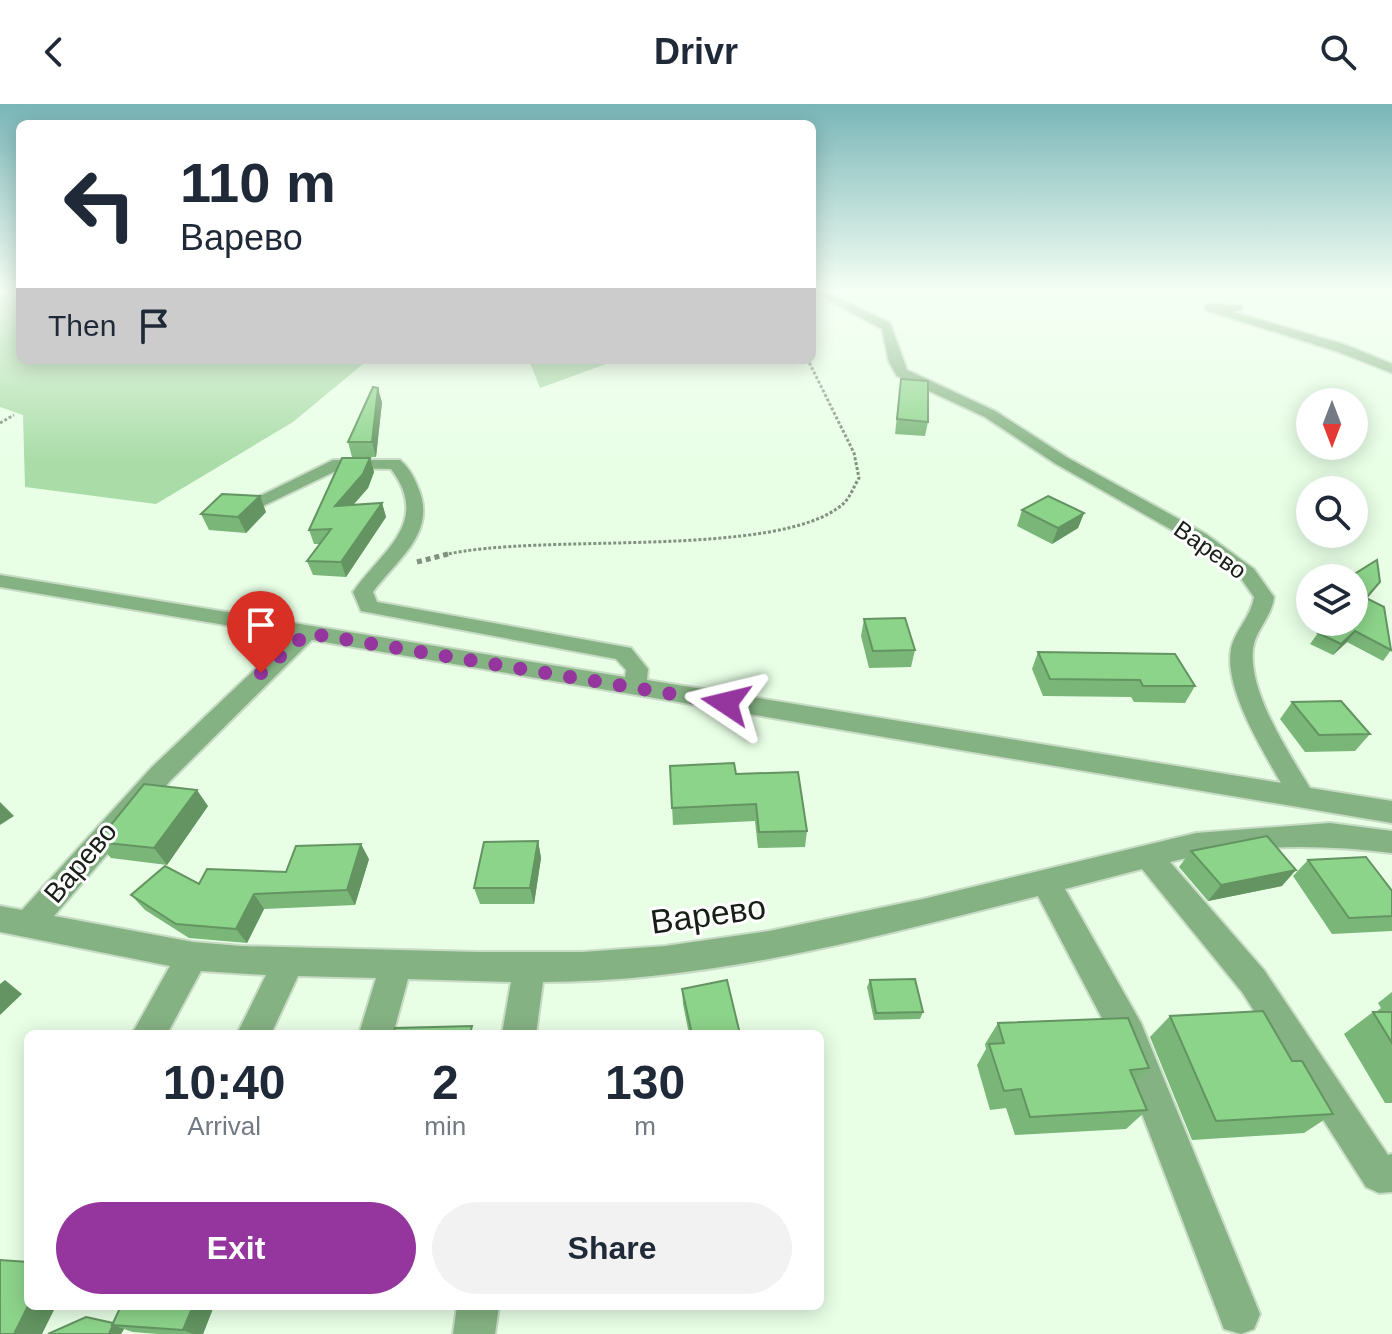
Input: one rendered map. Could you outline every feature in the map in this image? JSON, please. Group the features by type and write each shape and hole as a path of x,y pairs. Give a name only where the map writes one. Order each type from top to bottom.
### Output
{"street":[{"name":"Варево","path":"893,348 895,366 902,373 992,416 1060,460 1212,547 1254,580 1262,590 1264,604 1241,645 1252,706 1265,738 1303,799"},
{"path":"1342,348 1392,369"},
{"path":"255,503 339,463 394,463 401,468 413,494 417,521 408,539 362,598 373,610 623,653 637,669 635,688"},
{"path":"0,581 1392,812"},
{"name":"Варево","path":"14,922 173,756 307,633"},
{"name":"Варево","path":"14,922 193,956 289,962 529,967 665,960 769,945 1046,882 1147,855 1248,838 1330,834 1392,842"},
{"path":"1147,855 1253,981 1379,1174 1392,1173"},
{"path":"1046,882 1129,1035 1239,1314"},
{"path":"151,1030 193,956"},
{"path":"256,1030 289,962"},
{"path":"377,1030 396,965"},
{"path":"520,1030 529,967"},
{"path":"474,1334 477,1310"}],"path":[{"path":"375,578 430,557 498,545 719,536 785,529 815,519 842,504 859,478 854,453 810,364"},
{"path":"0,423 14,415"}],"green space":[{"path":"0,348 16,348 16,364 363,364 293,422 156,504 25,487 23,415 0,407"},
{"path":"531,364 606,364 540,388"}],"building":[{"path":"901,379 928,381 928,422 897,419"},
{"path":"373,387 378,388 372,442 348,442"},
{"path":"342,458 370,458 363,474 335,506 382,503 341,562 307,561 331,529 309,530"},
{"path":"222,494 260,496 238,517 201,514"},
{"path":"1048,496 1084,513 1058,528 1022,510"},
{"path":"1377,560 1380,582 1368,596 1368,566"},
{"path":"1368,599 1384,607 1391,650 1364,636 1368,636"},
{"path":"905,618 915,650 873,651 864,619"},
{"path":"1324,636 1350,636 1341,644"},
{"path":"1038,652 1175,654 1195,686 1143,686 1140,680 1050,679"},
{"path":"1341,701 1370,734 1319,735 1292,702"},
{"path":"734,763 736,774 798,772 807,831 759,832 756,804 672,808 670,766"},
{"path":"144,784 197,790 154,848 97,842"},
{"path":"1267,836 1296,870 1221,885 1191,851"},
{"path":"538,841 530,888 474,888 484,842"},
{"path":"361,844 347,890 254,894 236,929 176,924 131,895 165,866 199,884 207,869 286,872 296,846"},
{"path":"1366,857 1392,891 1392,916 1349,918 1308,860"},
{"path":"915,979 923,1012 876,1013 870,980"},
{"path":"727,980 739,1030 691,1030 682,989"},
{"path":"1263,1011 1292,1061 1302,1061 1333,1114 1216,1121 1170,1016"},
{"path":"1373,1012 1392,1012 1392,1043"},
{"path":"1128,1018 1149,1068 1130,1070 1147,1110 1030,1117 1021,1089 1004,1091 989,1044 1004,1043 998,1023"},
{"path":"472,1026 471,1030 395,1028"},
{"path":"0,1260 24,1262 26,1310 14,1334 0,1334"},
{"path":"119,1310 191,1310 183,1330 112,1325"},
{"path":"86,1317 113,1323 109,1334 48,1334"}],"route":[{"path":"261,673 307,633 726,703"}]}
